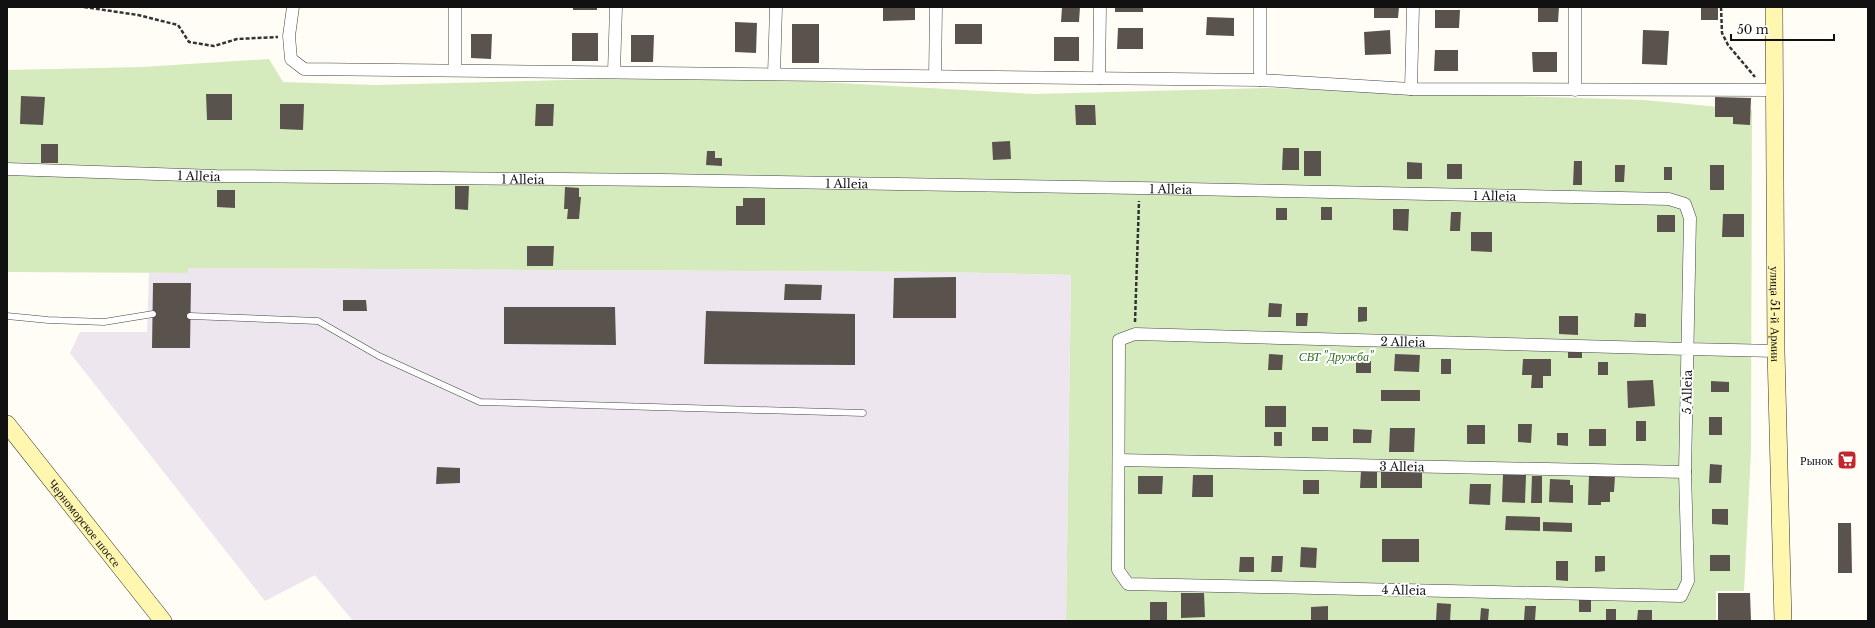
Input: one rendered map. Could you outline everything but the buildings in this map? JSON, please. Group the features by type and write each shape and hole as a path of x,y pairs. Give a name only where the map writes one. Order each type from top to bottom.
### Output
{"main road":[{"name":"улица 51-й Армии","path":"1774,7 1776,350 1783,621"},
{"name":"Черноморское шоссе","path":"7,424 163,621"}],"street":[{"path":"293,7 289,36 291,59 304,69 1260,80 1411,89 1775,90"},
{"path":"455,7 455,70"},
{"path":"614,72 616,7"},
{"path":"774,74 776,7"},
{"path":"935,76 936,7"},
{"path":"1098,78 1100,7"},
{"path":"1260,7 1260,80"},
{"path":"1411,89 1413,7"},
{"path":"1575,7 1575,90"},
{"name":"1 Alleia","path":"7,169 216,176 1139,188 1668,199 1685,204"},
{"name":"5 Alleia","path":"1685,204 1690,218 1685,472 1688,581"},
{"name":"2 Alleia","path":"1119,460 1119,340 1135,334 1776,350"},
{"name":"3 Alleia","path":"1119,460 1685,472"},
{"name":"4 Alleia","path":"1119,460 1118,570 1128,584 1681,596 1688,581"}],"lane":[{"path":"7,316 48,320 104,322 153,314"},
{"path":"190,316 318,321 379,356 480,402 863,413"}],"path":[{"path":"84,7 138,15 178,25 189,42 214,46 237,39 289,36"},
{"path":"1721,7 1722,33 1728,45 1755,76 1756,90"},
{"path":"1135,334 1139,188"}],"shaded area":[{"path":"189,268 939,272 1071,275 1066,621 353,621 315,575 265,601 70,353 80,332 147,332 149,273 187,273"}],"green space":[{"name":"СВТ \"Дружба\"","path":"269,59 283,82 375,85 604,79 804,81 1034,94 1267,88 1644,100 1752,110 1751,452 1744,591 1716,591 1716,621 1066,621 1071,275 939,272 189,268 187,273 7,272 7,70 142,67"}],"place":[{"name":"Рынок","path":"1847,460"}]}
